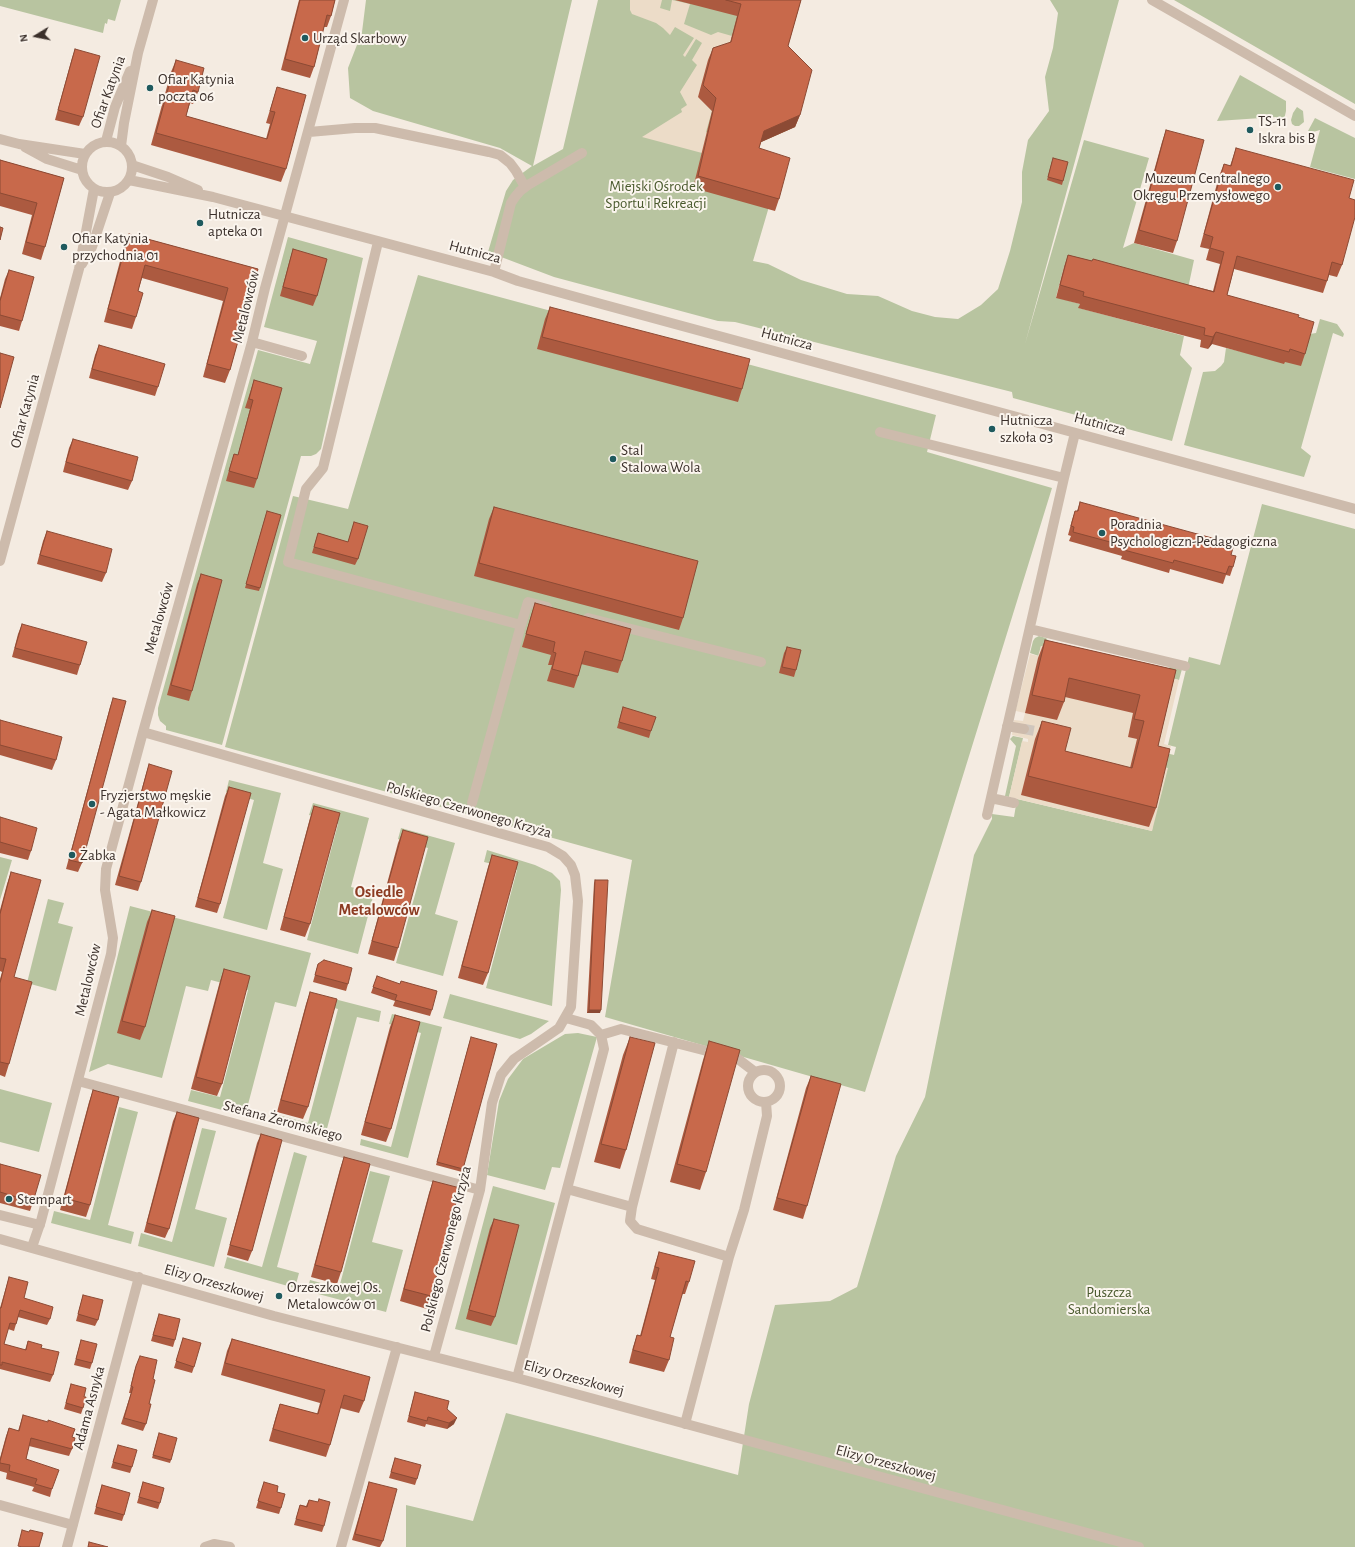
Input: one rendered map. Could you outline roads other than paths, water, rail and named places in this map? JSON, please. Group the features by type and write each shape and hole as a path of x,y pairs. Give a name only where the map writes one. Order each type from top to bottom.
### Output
{"street":[{"name":"Ofiar Katynia","path":"121,146 138,52 153,0"},
{"name":"Metalowców","path":"32,1247 40,1225 112,954 113,938 105,890 106,870 252,342 265,288 286,217 344,0"},
{"path":"1152,0 1355,116"},
{"name":"Ofiar Katynia","path":"106,141 115,107 138,52"},
{"path":"309,132 375,128 494,154 504,158 510,163 525,187"},
{"path":"0,139 19,144 85,154"},
{"path":"106,141 114,142 121,146 131,157 132,173 129,180 117,191 110,193 94,189 84,178 82,162 85,154 97,143 106,141"},
{"path":"19,144 47,159 82,170"},
{"path":"494,272 511,203 525,187 582,153"},
{"name":"Hutnicza","path":"132,165 168,177 212,197"},
{"name":"Hutnicza","path":"129,180 212,197 494,272 518,281 1355,509"},
{"name":"Ofiar Katynia","path":"0,561 79,269 94,189"},
{"name":"Ofiar Katynia","path":"79,269 92,247 110,193"},
{"path":"378,242 323,468 306,489 288,562 521,625"},
{"path":"252,342 302,356"},
{"path":"880,432 1064,478"},
{"path":"987,815 1075,433"},
{"path":"472,804 528,602 558,610"},
{"path":"580,616 761,662"},
{"path":"1030,629 1185,666"},
{"path":"1007,726 1024,729"},
{"name":"Polskiego Czerwonego Krzyża","path":"143,732 548,848 563,856 571,866 575,875 578,901 571,1007 559,1028 514,1059 501,1075 492,1103 480,1190 434,1356"},
{"path":"991,798 1014,804"},
{"path":"517,1378 604,1049 601,1035 591,1025 566,1018"},
{"path":"601,1035 622,1029 738,1059 755,1072"},
{"path":"674,1042 632,1207 630,1222 637,1229 729,1257"},
{"path":"765,1070 774,1074 779,1083 778,1093 775,1097 766,1102 756,1100 748,1092 748,1081 755,1072 765,1070"},
{"name":"Stefana Żeromskiego","path":"78,1081 480,1190"},
{"path":"685,1424 729,1257 744,1210 767,1116 766,1102"},
{"path":"568,1189 632,1207"},
{"path":"0,1215 40,1225"},
{"name":"Elizy Orzeszkowej","path":"0,1239 260,1312 517,1378 1139,1547"},
{"name":"Adama Asnyka","path":"67,1547 139,1277"},
{"path":"341,1547 397,1347"},
{"path":"0,1505 73,1525"},
{"path":"205,1547 210,1545 225,1546"}],"tunnel":[{"path":"1024,729 1035,731"}],"place":[{"name":"Urząd Skarbowy","path":"305,38"},
{"name":"Ofiar Katynia poczta 06","path":"150,88"},
{"name":"TS-11 Iskra bis B","path":"1250,130"},
{"name":"Muzeum Centralnego Okręgu Przemysłowego","path":"1278,187"},
{"name":"Hutnicza apteka 01","path":"200,223"},
{"name":"Ofiar Katynia przychodnia 01","path":"64,247"},
{"name":"Hutnicza szkoła 03","path":"992,429"},
{"name":"Stal Stalowa Wola","path":"613,459"},
{"name":"Poradnia Psychologiczn-Pedagogiczna","path":"1102,533"},
{"name":"Fryzjerstwo męskie - Agata Małkowicz","path":"92,804"},
{"name":"Żabka","path":"72,855"},
{"name":"Stempart","path":"9,1199"},
{"name":"Orzeszkowej Os. Metalowców 01","path":"279,1296"}],"district":[{"name":"Osiedle Metalowców","path":"379,901"}],"park label":[{"name":"Miejski Ośrodek Sportu i Rekreacji","path":"656,194"},
{"name":"Puszcza Sandomierska","path":"1109,1300"}]}
